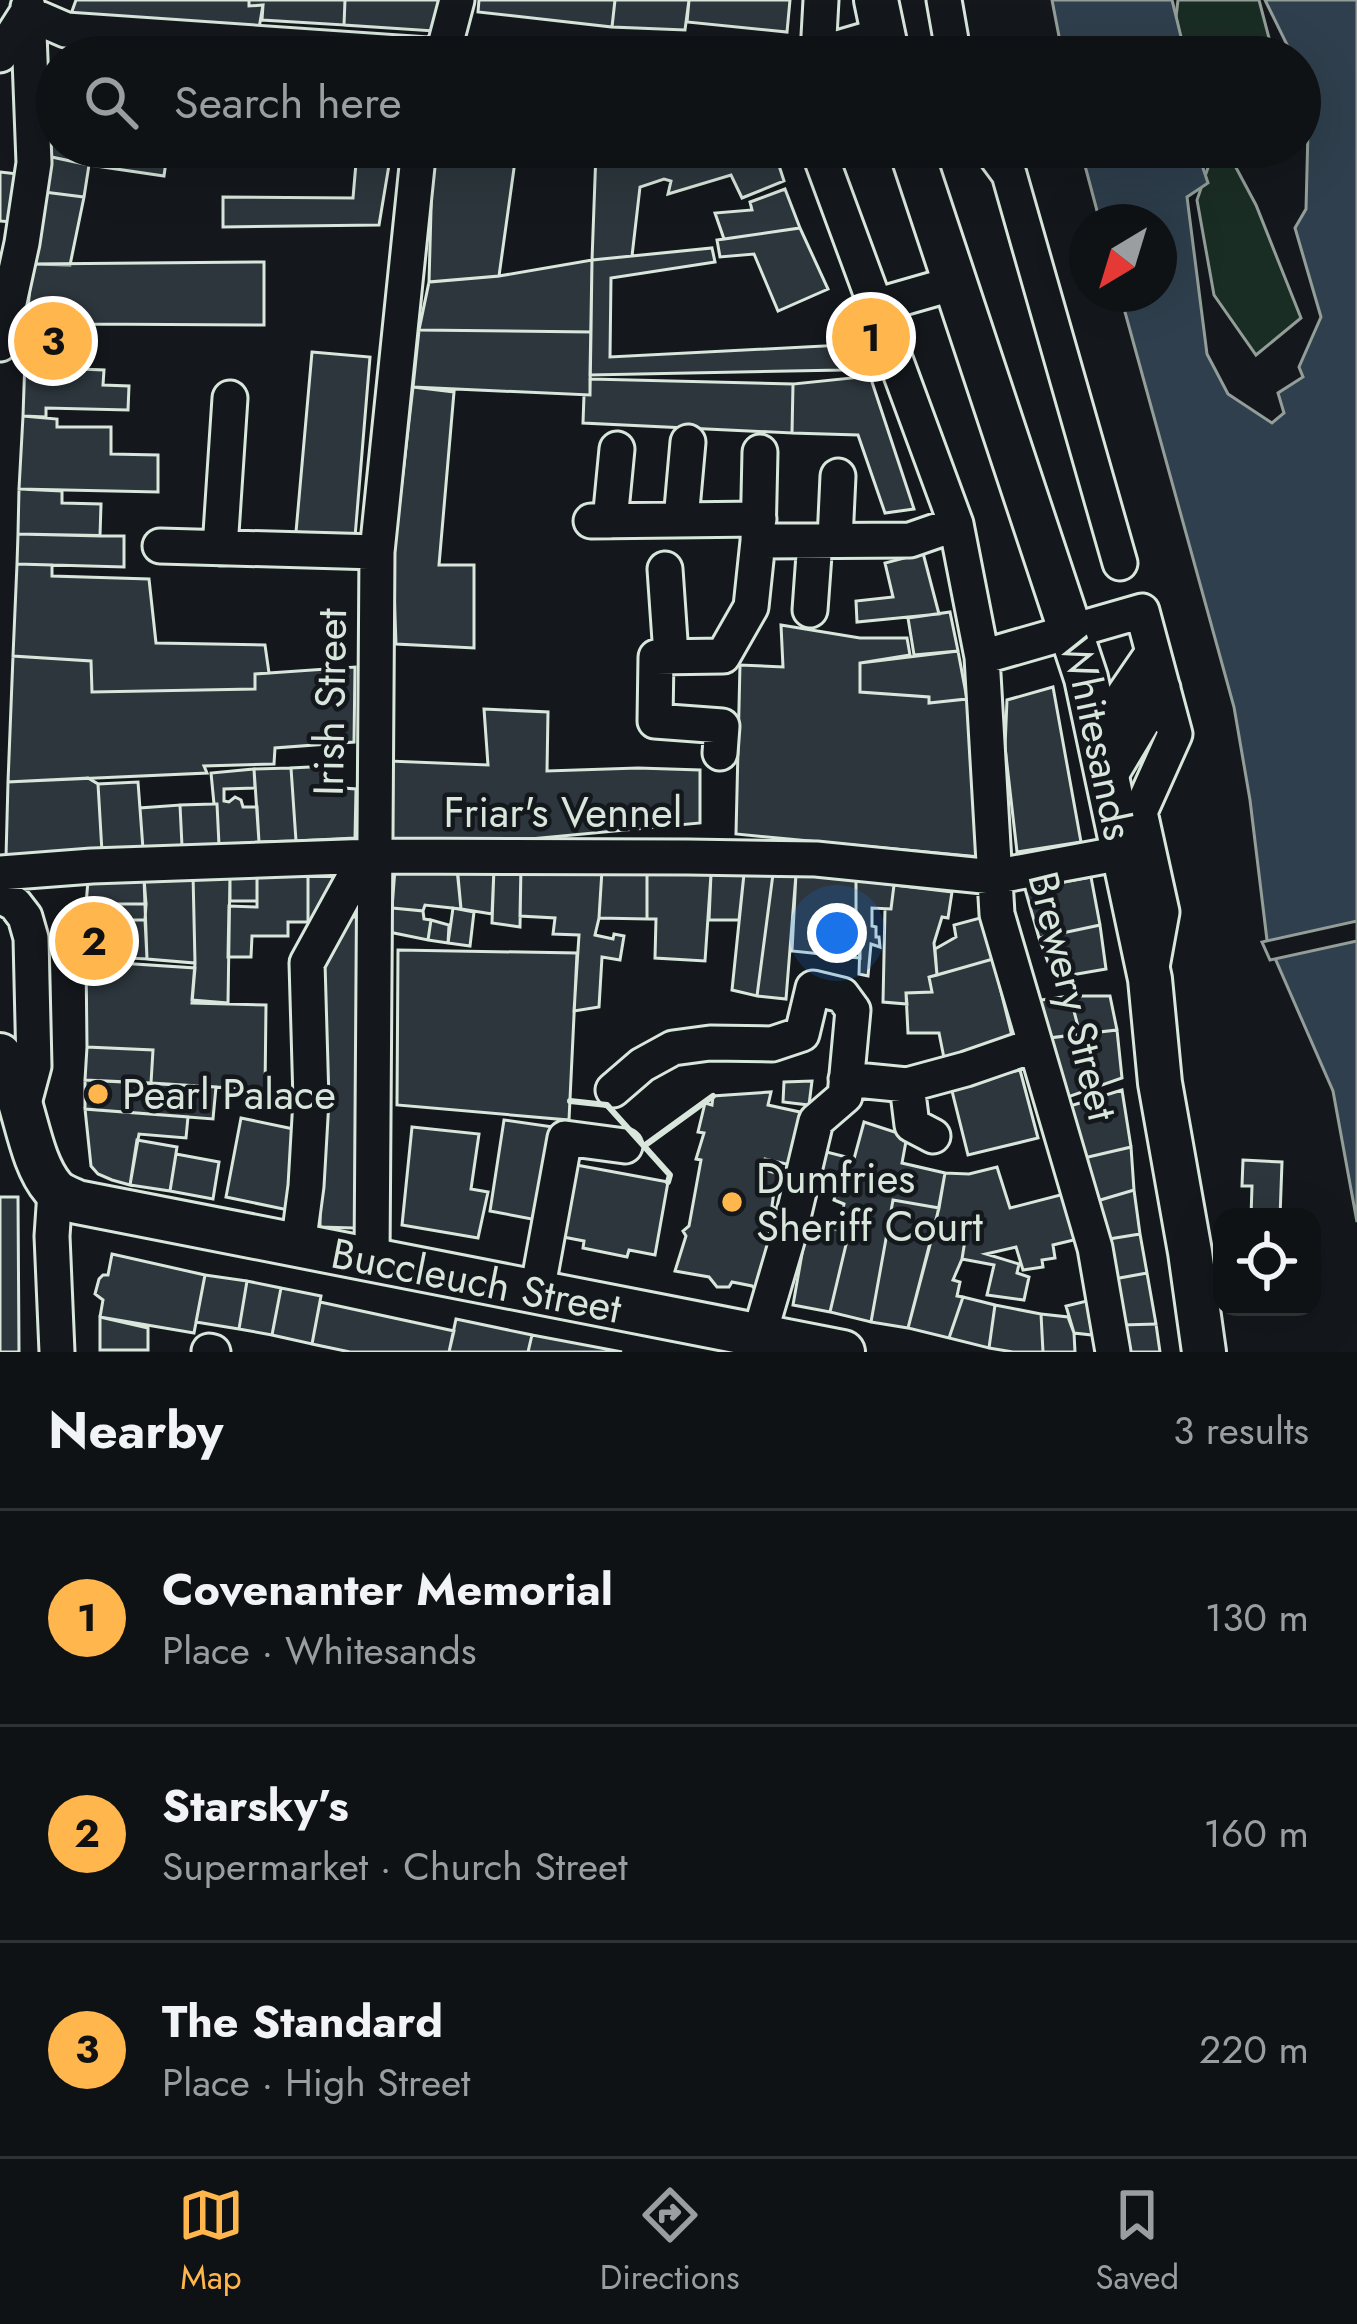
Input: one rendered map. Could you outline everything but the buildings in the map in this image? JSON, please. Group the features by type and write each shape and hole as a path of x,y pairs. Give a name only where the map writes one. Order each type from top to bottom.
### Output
{"main road":[{"name":"Whitesands","path":"917,168 1072,631 1099,730 1150,980 1160,1083 1204,1352"},
{"path":"0,1055 11,1072 42,1170 55,1192"},
{"name":"Buccleuch Street","path":"55,1192 110,1209 843,1352"}],"street":[{"path":"447,36 457,0"},
{"path":"815,36 820,0"},
{"path":"944,0 950,36"},
{"path":"29,6 66,30 153,36"},
{"path":"0,56 29,6"},
{"path":"0,344 34,163 29,6"},
{"name":"Irish Street","path":"372,1260 377,552 417,168"},
{"name":"Brewery Street","path":"825,168 956,524 982,657 997,914 1095,1248 1113,1352"},
{"path":"1004,168 1120,563"},
{"path":"875,307 955,283"},
{"path":"220,548 230,398"},
{"path":"680,520 688,442"},
{"path":"617,449 600,520 680,520 825,541 910,540 956,524"},
{"path":"720,753 722,726 655,721 656,657 723,656 751,607 760,452"},
{"path":"810,610 838,476"},
{"path":"160,546 377,552"},
{"path":"665,569 671,655"},
{"path":"982,657 1142,611"},
{"path":"1142,611 1175,734"},
{"path":"1122,853 1187,704 1166,630 1142,611"},
{"path":"1099,730 1153,652"},
{"path":"1109,778 1163,688"},
{"path":"1140,812 1162,912 1150,980"},
{"name":"Friar's Vennel","path":"0,873 374,856 816,859 993,878 1122,853"},
{"path":"298,1246 311,1100 307,963 358,870 374,856"},
{"path":"0,896 25,917 31,938 34,1066 23,1107"},
{"path":"613,1090 642,1065 673,1048 772,1044 802,1034 813,988 842,995 854,1010 844,1096 816,1121 759,1336"},
{"path":"846,1079 907,1085 1035,1045"},
{"path":"907,1085 912,1125 933,1136"},
{"path":"537,1292 565,1138 625,1146"},
{"path":"55,1192 52,1235 58,1352"}],"green space":[{"path":"1178,0 1259,0 1268,36 1180,36"},
{"path":"1208,168 1236,168 1301,318 1256,355 1214,295 1197,200"}],"water":[{"path":"1052,0 1172,0 1181,36 1059,36"},
{"path":"1265,0 1357,0 1357,1222 1333,1091 1267,940 1234,707 1125,312 1177,312 1177,204 1095,204 1086,168 1203,168 1208,183 1187,197 1207,354 1228,394 1272,423 1284,413 1278,393 1303,377 1299,367 1321,317 1295,228 1306,209 1307,168 1321,168 1321,36 1283,36"}],"pier":[{"path":"1357,921 1357,941 1270,960 1262,942"}],"wall":[{"path":"644,1146 713,1096"},
{"path":"570,1101 607,1105 670,1175 668,1182"}],"place":[{"name":"Covenanter Memorial","path":"871,337"},
{"name":"The Standard","path":"53,341"},
{"name":"Starsky’s","path":"94,941"},
{"name":"Pearl Palace","path":"98,1094"},
{"name":"Dumfries Sheriff Court","path":"732,1202"}]}
